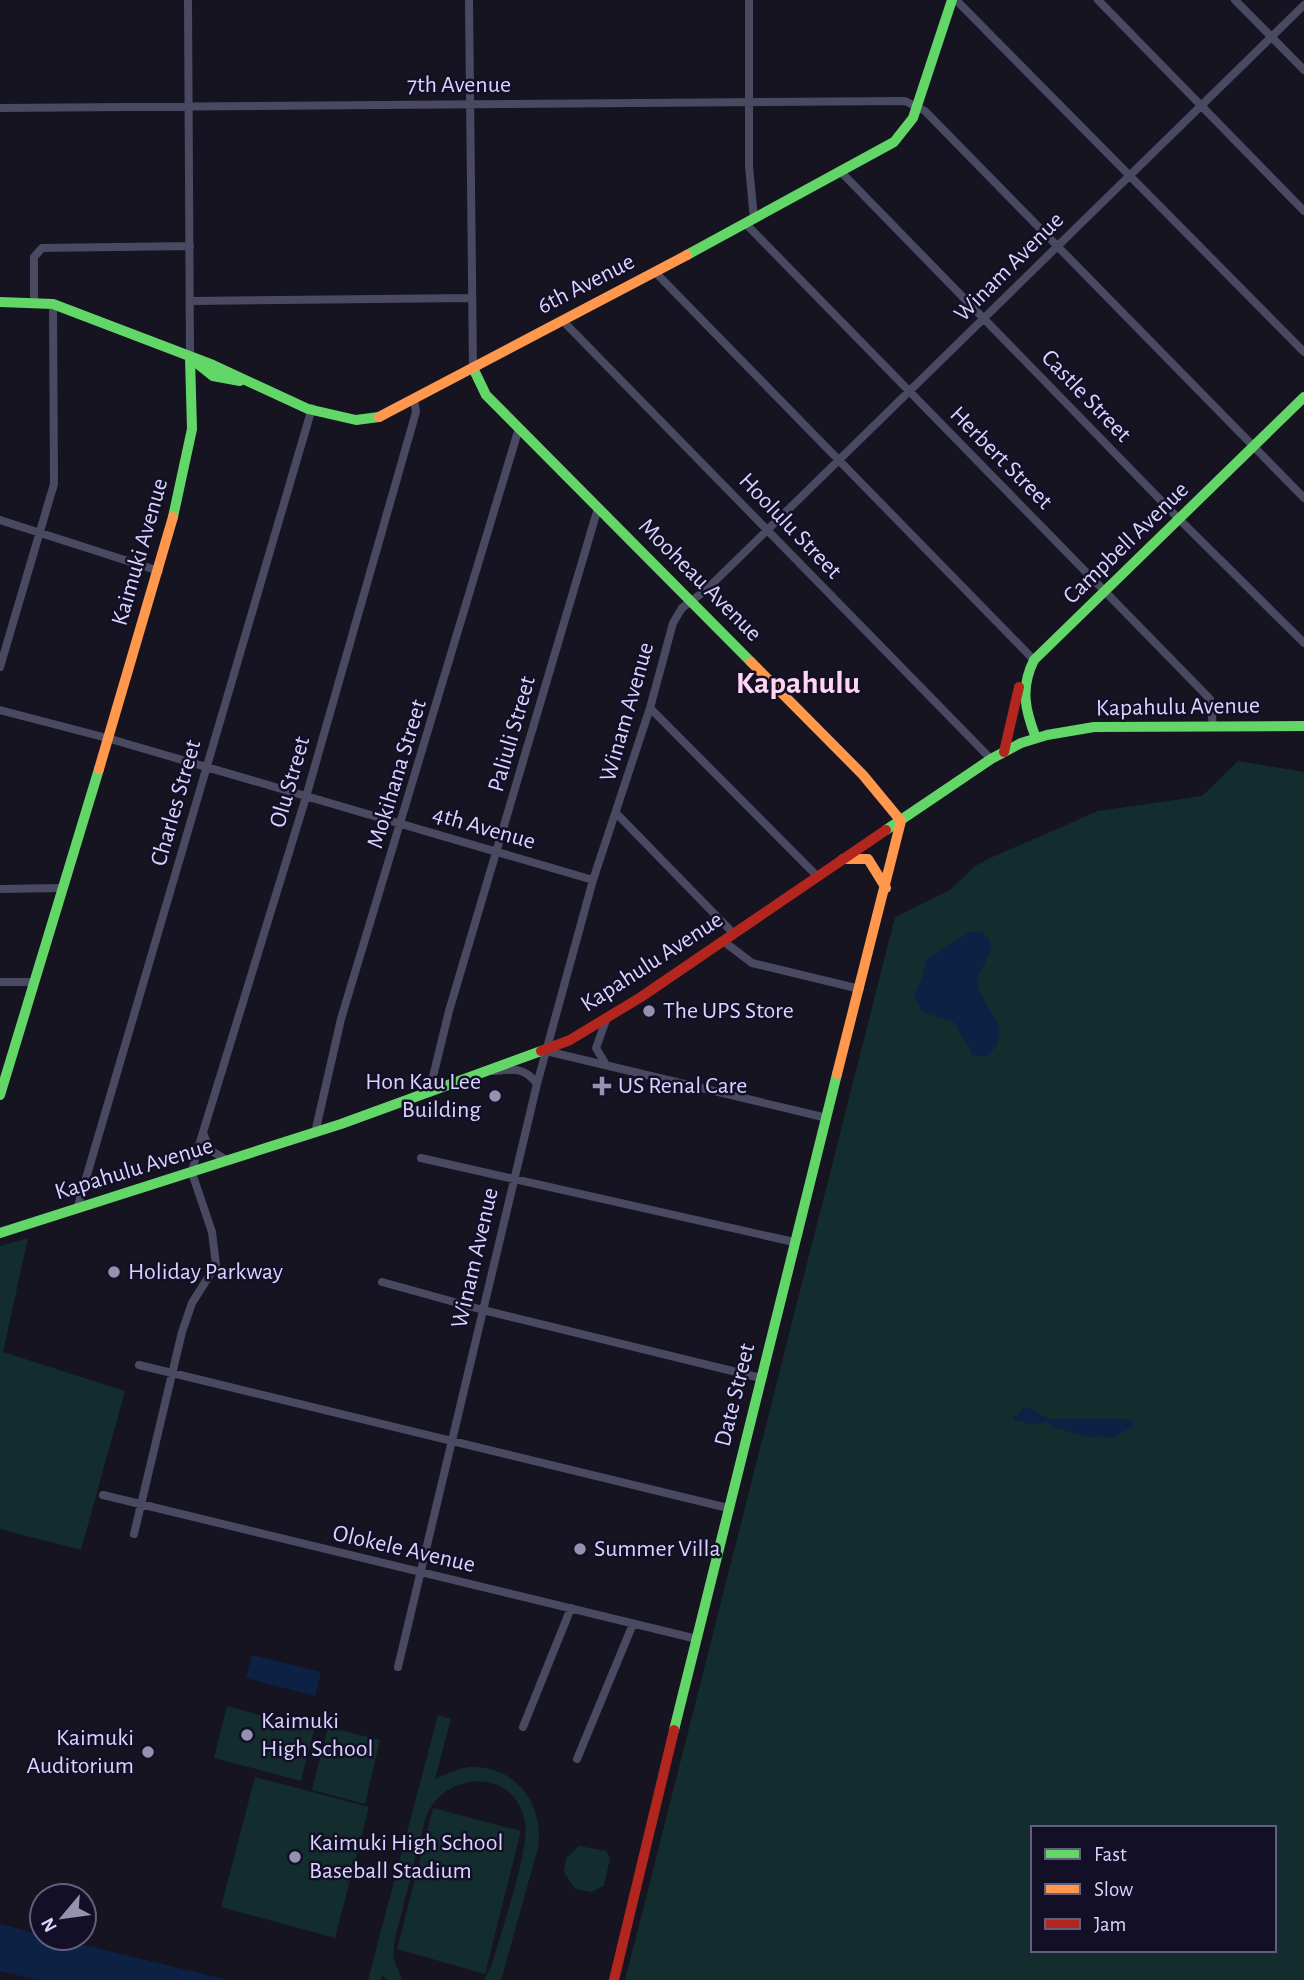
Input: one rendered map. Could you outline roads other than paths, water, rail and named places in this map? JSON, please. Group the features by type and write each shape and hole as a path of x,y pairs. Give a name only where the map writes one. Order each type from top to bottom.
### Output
{"street":[{"name":"Kaimuki Avenue","path":"0,1095 159,571 186,467 192,429 188,0"},
{"path":"469,0 470,298 473,368"},
{"path":"749,0 750,221"},
{"path":"954,0 1304,352"},
{"name":"6th Avenue","path":"0,302 53,304 190,358 214,363 249,382 340,419 362,421 380,417 842,173 894,142 906,128 918,106 954,0"},
{"path":"1098,0 1304,211"},
{"path":"1235,0 1304,70"},
{"name":"Winam Avenue","path":"398,1667 545,1051 578,944 593,880 650,708 673,622 691,601 840,461 1304,5"},
{"name":"7th Avenue","path":"0,107 905,101 918,106"},
{"path":"918,106 1304,498"},
{"name":"Castle Street","path":"842,173 1180,520 1304,643"},
{"name":"Herbert Street","path":"750,221 1210,699 1213,726"},
{"path":"34,302 34,257 42,248 190,246"},
{"path":"655,272 1034,660"},
{"path":"191,301 470,298"},
{"path":"0,667 54,484 53,304"},
{"name":"Hoolulu Street","path":"562,320 991,759"},
{"name":"6th Avenue","path":"190,358 213,376 249,382"},
{"name":"Mooheau Avenue","path":"473,368 486,395 863,775 901,821"},
{"path":"191,391 196,383 213,376"},
{"name":"Campbell Avenue","path":"1003,752 1017,690 1034,660 1304,397"},
{"name":"Olu Street","path":"192,1173 306,797 416,412 414,399"},
{"name":"Charles Street","path":"77,1209 312,408"},
{"name":"Mokihana Street","path":"315,1133 341,1019 402,824 519,428"},
{"name":"Paliuli Street","path":"429,1093 449,1011 598,508"},
{"path":"0,520 159,571"},
{"path":"1024,678 1024,698 1037,738"},
{"path":"650,708 817,876"},
{"name":"4th Avenue","path":"0,710 107,738 593,880"},
{"name":"Kapahulu Avenue","path":"0,1233 315,1133 545,1051 606,1020 991,759 1037,738 1094,727 1304,726"},
{"path":"617,814 734,933"},
{"name":"Date Street","path":"614,1980 728,1508 901,821"},
{"path":"843,859 868,859 886,888"},
{"path":"0,889 61,888"},
{"path":"723,942 752,963 860,989"},
{"path":"0,982 33,982"},
{"path":"605,1063 596,1048 606,1020"},
{"path":"545,1051 605,1063 827,1118"},
{"path":"490,1071 521,1069 530,1073 537,1084"},
{"path":"203,1133 210,1150 228,1161"},
{"path":"421,1158 794,1242"},
{"path":"134,1534 192,1303 216,1265 212,1232 192,1173"},
{"path":"382,1282 483,1310 761,1378"},
{"path":"139,1366 728,1508"},
{"name":"Olokele Avenue","path":"103,1495 697,1639"},
{"path":"523,1727 570,1608"},
{"path":"577,1759 633,1624"}],"water":[{"path":"970,932 983,933 990,944 977,981 999,1030 999,1039 995,1048 985,1057 973,1055 954,1022 923,1012 914,996 922,979 926,959"},
{"path":"1024,1406 1049,1419 1132,1419 1134,1426 1112,1438 1091,1438 1052,1427 1048,1422 1031,1424 1014,1420 1013,1417 1018,1416"},
{"path":"252,1655 321,1672 315,1696 246,1678"},
{"path":"0,1924 28,1931 28,1952 98,1952 98,1948 228,1980 38,1980 0,1971"}],"place":[{"name":"The UPS Store","path":"649,1011"},
{"name":"US Renal Care","path":"602,1086"},
{"name":"Hon Kau Lee Building","path":"495,1096"},
{"name":"Holiday Parkway","path":"114,1272"},
{"name":"Summer Villa","path":"580,1549"},
{"name":"Kaimuki High School","path":"247,1735"},
{"name":"Kaimuki Auditorium","path":"148,1752"},
{"name":"Kaimuki High School Baseball Stadium","path":"295,1857"}],"district":[{"name":"Kapahulu","path":"798,683"}]}
